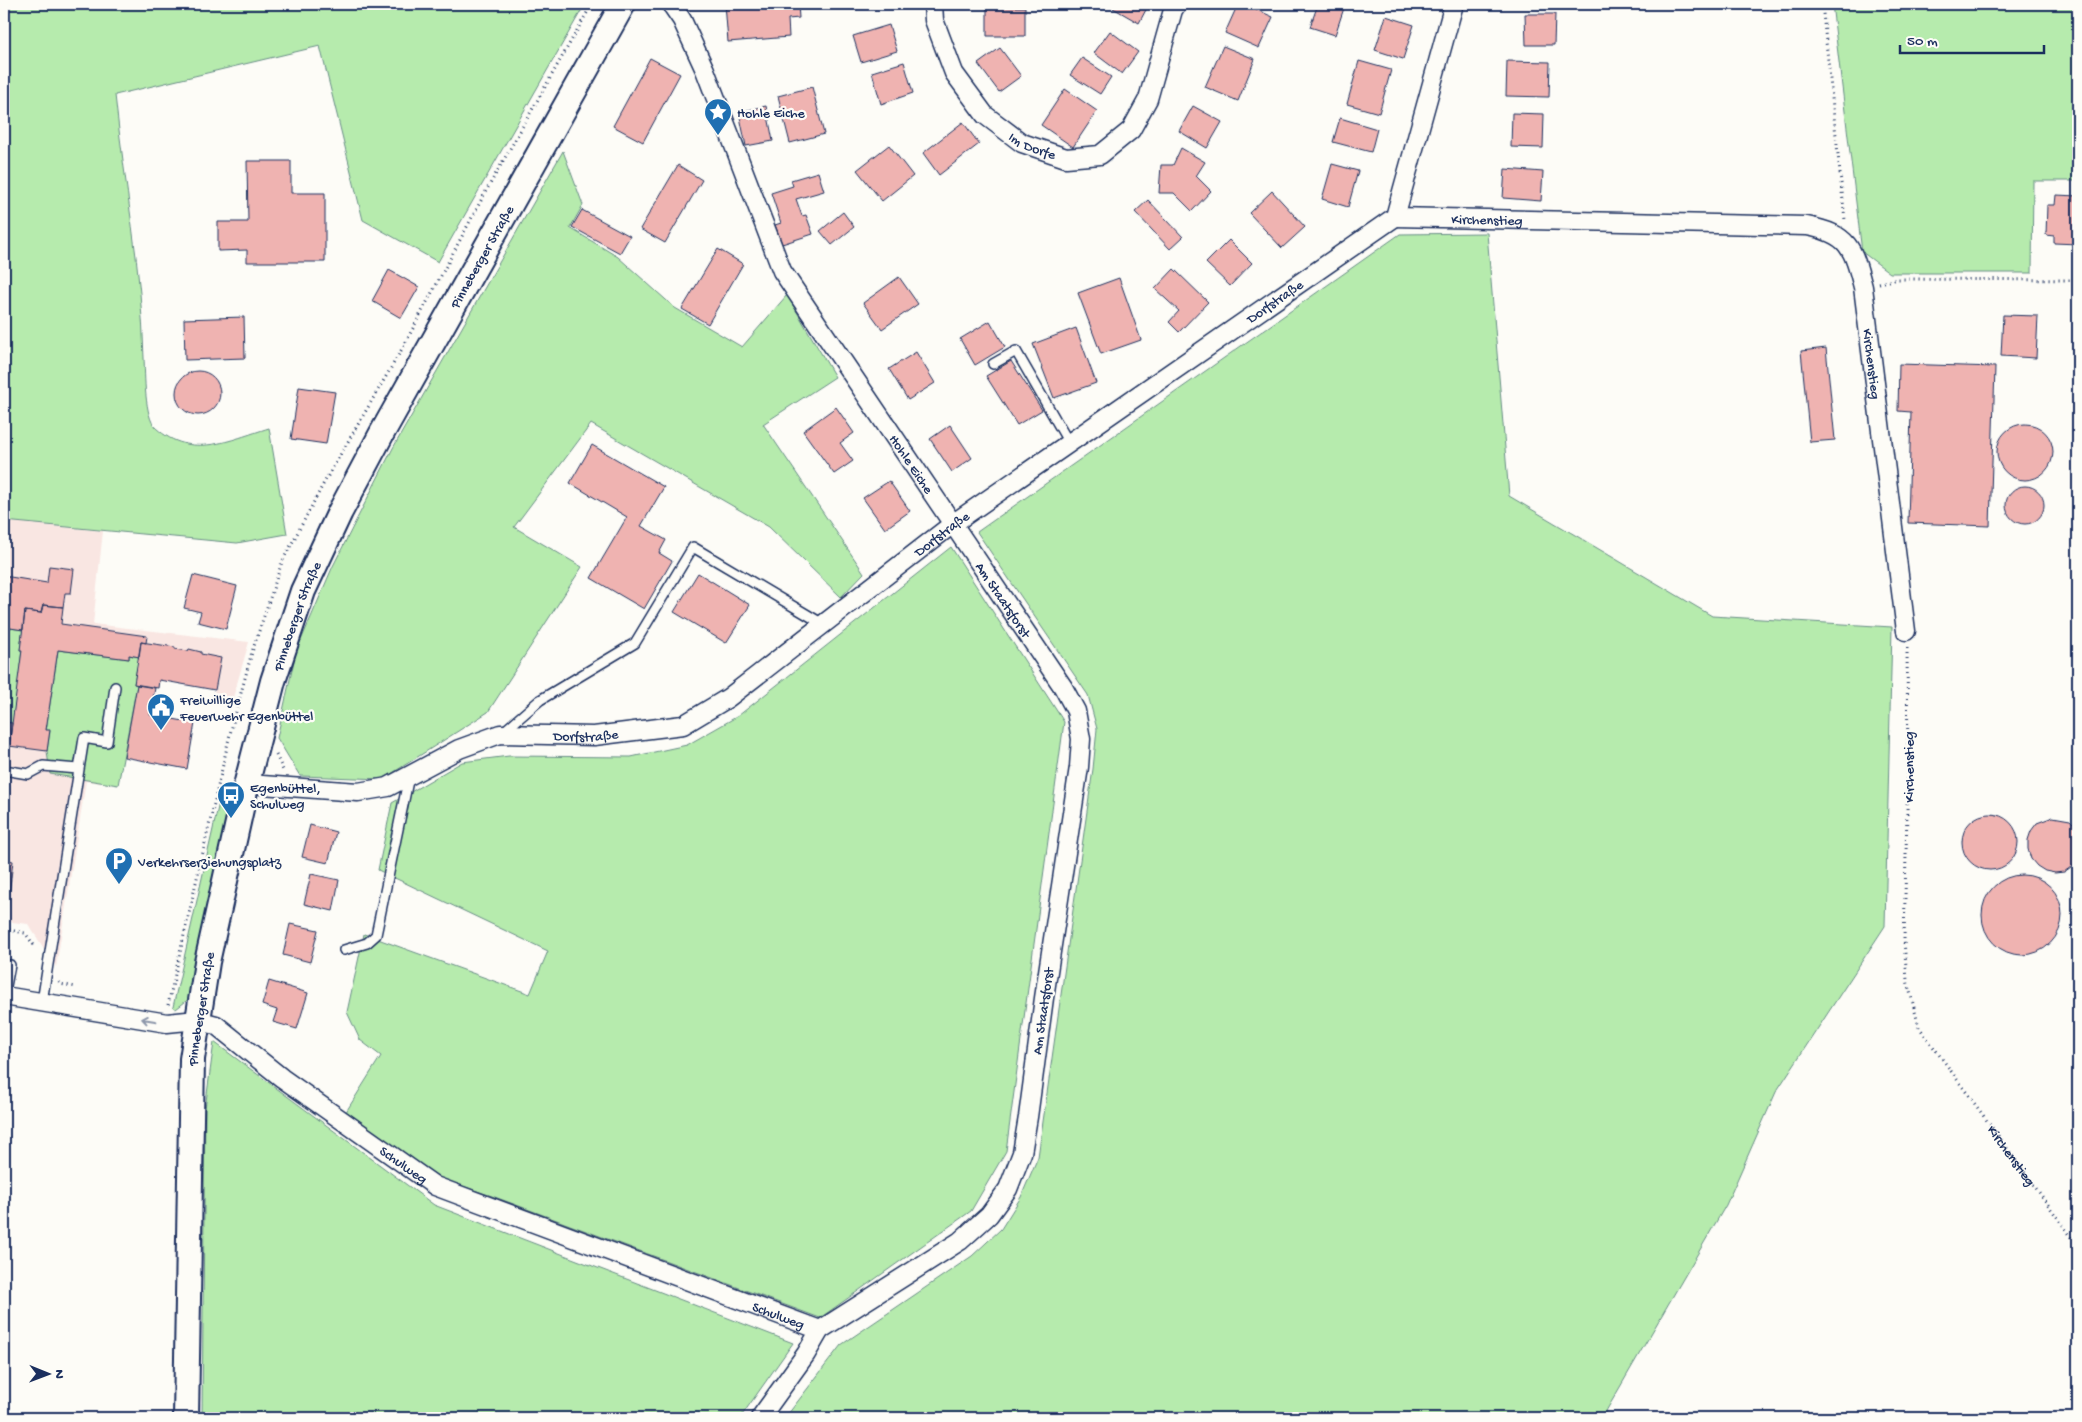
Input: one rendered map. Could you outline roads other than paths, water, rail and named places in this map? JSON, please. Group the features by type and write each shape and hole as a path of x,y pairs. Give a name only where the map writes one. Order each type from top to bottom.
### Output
{"main road":[{"name":"Pinneberger Straße","path":"186,1418 191,1083 198,1020 206,962 247,782 273,681 303,591 340,512 387,424 623,4"}],"street":[{"name":"Hohle Eiche","path":"671,4 682,20 705,70 782,271 954,523"},
{"name":"Im Dorfe","path":"933,4 934,20 954,73 985,116 1022,143 1066,158 1100,155 1131,130 1148,99 1173,10 1177,4"},
{"path":"1395,217 1454,4"},
{"name":"Dorfstraße","path":"247,782 262,785 358,792 388,787 459,749 500,734 594,736 683,725 728,698 954,523 1395,217"},
{"name":"Kirchenstieg","path":"1395,217 1806,226 1827,230 1845,241 1857,263 1863,288 1906,631"},
{"name":"Am Staatsforst","path":"760,1418 806,1354 820,1330 960,1241 989,1215 1008,1189 1022,1152 1079,768 1081,739 1076,711 1063,687 954,523"},
{"name":"Schulweg","path":"4,996 167,1023 198,1020 216,1025 282,1078 435,1186 820,1330"}],"lane":[{"path":"993,364 1016,351 1069,443"},
{"path":"500,734 540,700 635,643 694,547 824,624"},
{"path":"42,1002 84,738 107,742 115,688"},
{"path":"4,770 28,774 43,766 78,769"},
{"path":"344,950 367,943 376,935 409,776"},
{"path":"4,996 10,965"}],"place":[{"name":"Hohle Eiche","path":"718,136"},
{"name":"Freiwillige Feuerwehr Egenbüttel","path":"161,731"},
{"name":"Egenbüttel, Schulweg","path":"231,819"},
{"name":"Verkehrserziehungsplatz","path":"119,885"}]}
